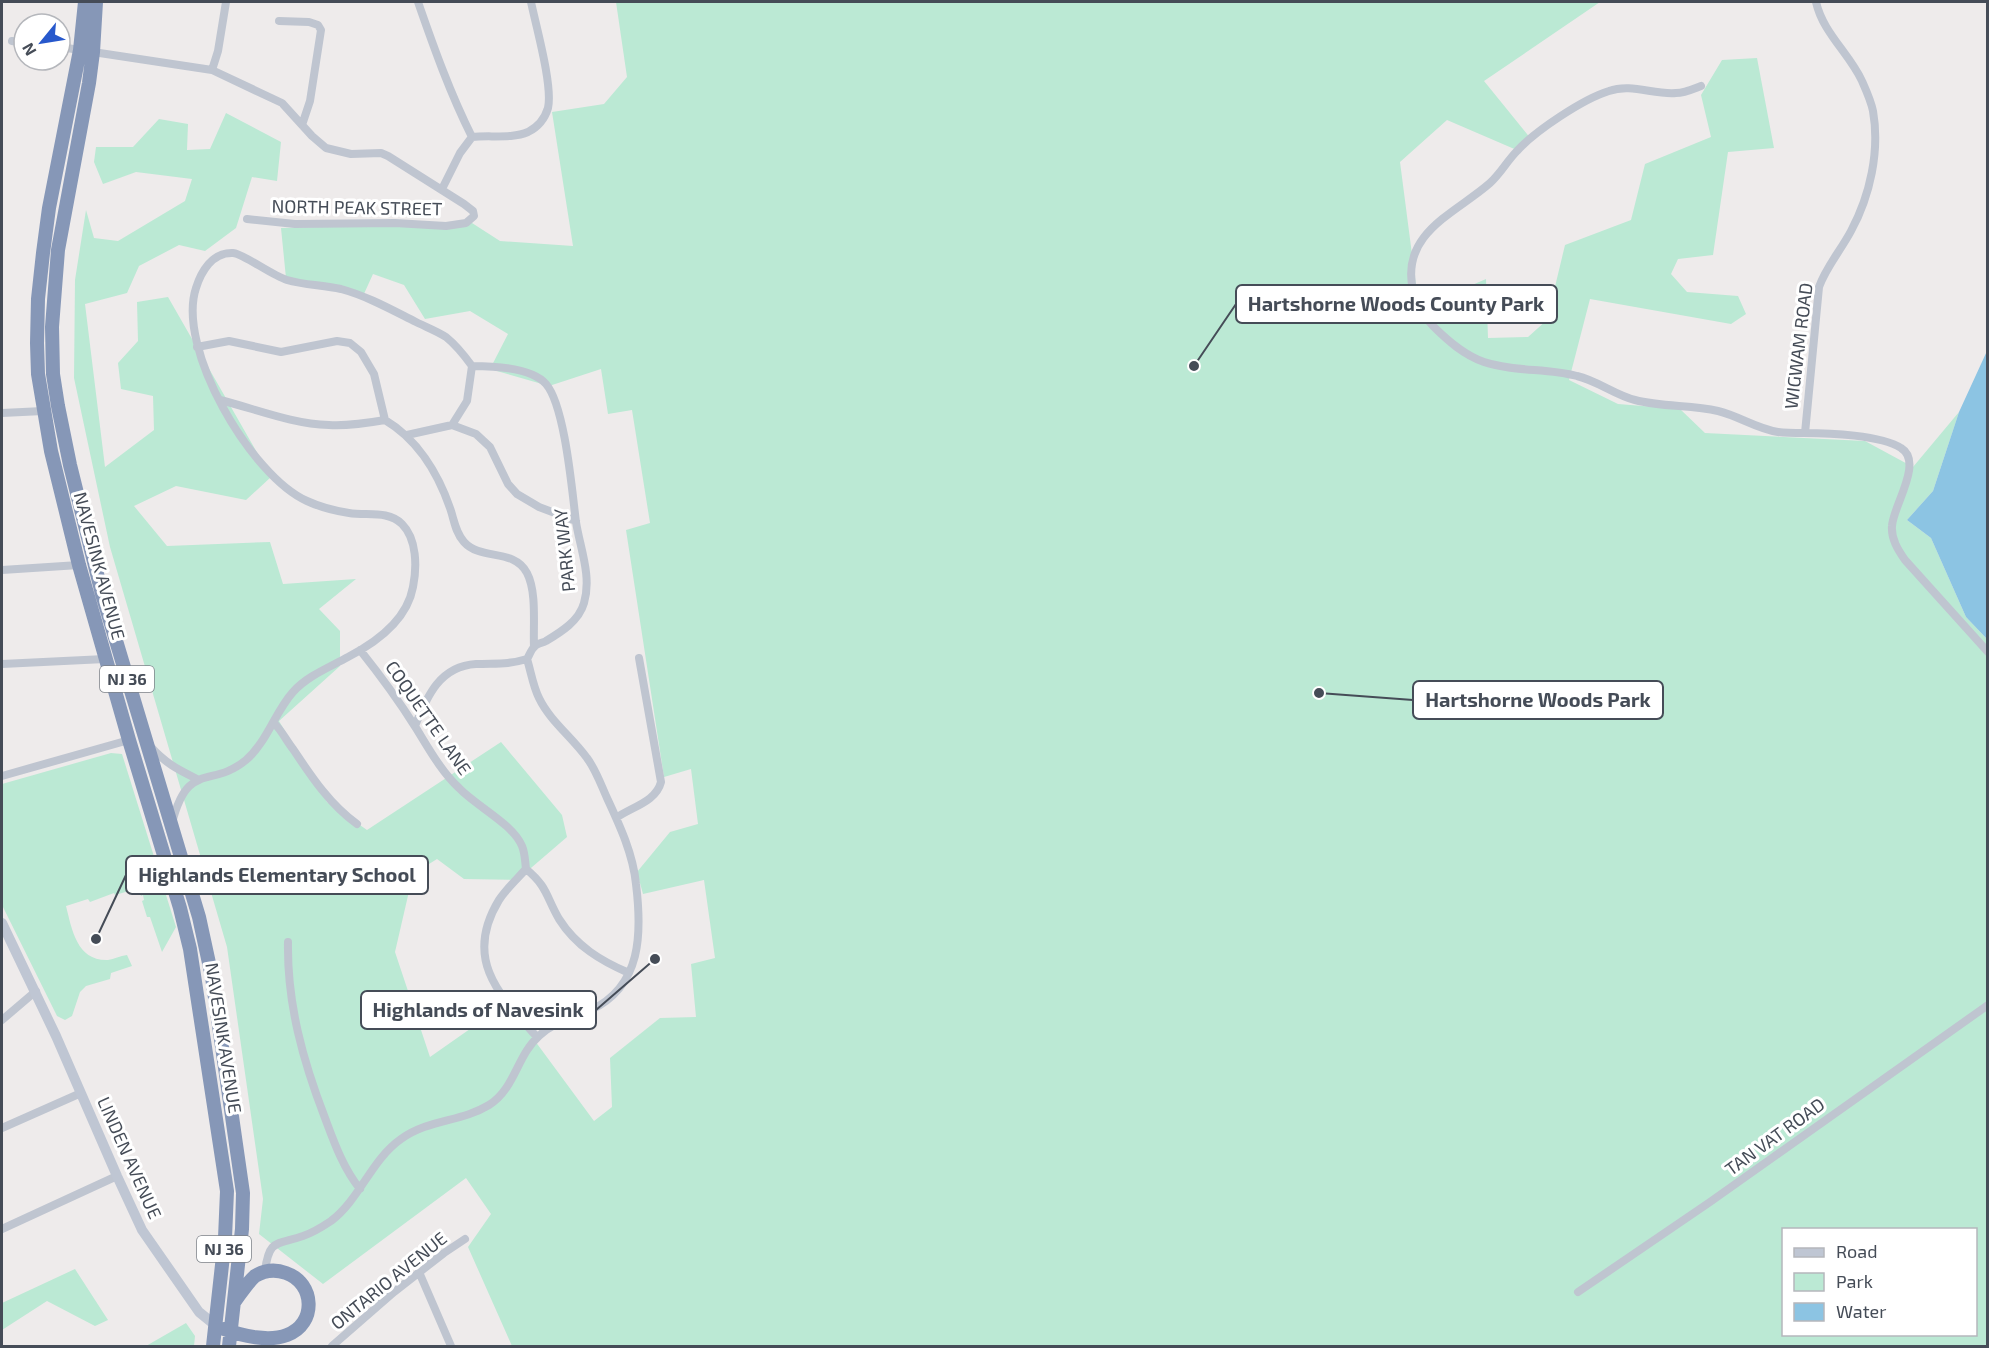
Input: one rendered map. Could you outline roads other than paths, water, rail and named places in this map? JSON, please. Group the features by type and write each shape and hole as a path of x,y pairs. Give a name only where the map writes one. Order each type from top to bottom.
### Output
{"highway":[{"name":"NAVESINK AVENUE","path":"85,2 87,51 49,208 43,253 38,299 38,374 43,411 79,565 185,925 196,977 225,1173 227,1201 213,1347"},
{"name":"NAVESINK AVENUE","path":"96,2 58,250 52,327 53,374 88,541 144,738 199,917 208,957 241,1177 242,1229 234,1303"},
{"path":"215,1325 249,1336 284,1336 299,1328 307,1317 309,1297 302,1283 282,1272 265,1271 252,1279 234,1303"},
{"name":"NJ 36","path":"229,1347 234,1303"}],"street":[{"path":"212,70 218,51 226,2"},
{"path":"418,2 440,65 472,137"},
{"path":"72,49 212,70 278,101 326,148 351,154 381,153 442,189 460,153 472,137 526,133 539,124 547,109 547,79 531,2"},
{"name":"WIGWAM ROAD","path":"1805,433 1819,287 1826,270 1863,206 1869,184 1875,140 1873,112 1862,80 1825,24 1816,2"},
{"path":"279,21 309,22 318,25 321,30 310,101 302,125"},
{"path":"1701,86 1673,94 1632,89 1610,90 1572,110 1517,151 1491,182 1446,215 1419,244 1410,278 1418,305 1431,325 1456,347 1484,362 1575,375 1633,399 1652,404 1710,409 1735,416 1767,430 1871,438 1902,449 1908,455 1910,469 1892,525 1895,543 1905,560 1988,652"},
{"name":"NORTH PEAK STREET","path":"247,219 314,225 394,223 423,226 459,225 474,216 473,211 442,189"},
{"path":"171,827 184,791 197,779 225,771 243,762 274,723 291,693 313,676 360,650 393,625 404,611 413,588 415,575 414,550 406,528 400,522 390,516 354,514 309,502 287,489 256,457 233,424 211,383 192,324 191,311 195,289 204,269 219,256 235,253 284,279 327,286 358,295 445,337 461,352 471,366 467,401 453,425"},
{"path":"198,346 229,341 281,352 337,341 350,343 361,352 374,374 385,420"},
{"name":"PARK WAY","path":"471,366 514,369 545,383 555,401 562,426 586,572 587,591 584,603 569,625 555,635 534,644"},
{"path":"220,400 312,424 332,426 385,420 407,435 423,455 437,478 456,528 466,544 476,551 509,558 518,563 527,573 532,591 534,644 527,659 535,690 542,705 587,758 595,771 616,818 631,860 636,884 638,944 636,957 618,991 608,1001 592,1010 557,1023 537,1037 527,1051 511,1083 494,1102 476,1112 424,1126 402,1138 385,1153 345,1209 310,1233 278,1242 272,1247 266,1259 265,1271"},
{"path":"2,413 43,411"},
{"path":"407,435 453,425 477,434 487,442 508,484 517,494 538,507 576,521"},
{"path":"2,570 79,565"},
{"name":"COQUETTE LANE","path":"360,650 451,780 516,836 523,849 526,869"},
{"path":"616,818 650,798 661,782 639,658"},
{"path":"2,664 105,659"},
{"path":"415,726 434,685 449,673 476,664 505,665 527,659"},
{"path":"274,723 327,796 357,825"},
{"path":"144,738 162,759 197,779"},
{"path":"2,776 129,740"},
{"path":"537,1037 497,990 490,978 485,955 485,939 493,910 502,895 526,869 545,889 558,917 575,940 598,958 629,973"},
{"name":"LINDEN AVENUE","path":"2,922 36,991 142,1230 196,1307 207,1320 215,1325"},
{"path":"288,942 289,981 300,1047 335,1146 348,1172 360,1189"},
{"path":"2,1020 36,991"},
{"name":"TAN VAT ROAD","path":"1578,1292 1701,1209 1988,1005"},
{"path":"2,1128 81,1093"},
{"path":"2,1229 117,1176"},
{"name":"ONTARIO AVENUE","path":"332,1347 342,1344 419,1272 465,1239"},
{"path":"419,1272 451,1347"}],"water":[{"path":"1987,351 1987,639 1966,617 1931,538 1907,520 1933,491 1959,412"}],"place":[{"name":"Hartshorne Woods County Park","path":"1194,366"},
{"name":"Hartshorne Woods Park","path":"1319,693"},
{"name":"Highlands Elementary School","path":"96,939"},
{"name":"Highlands of Navesink","path":"655,959"}]}
